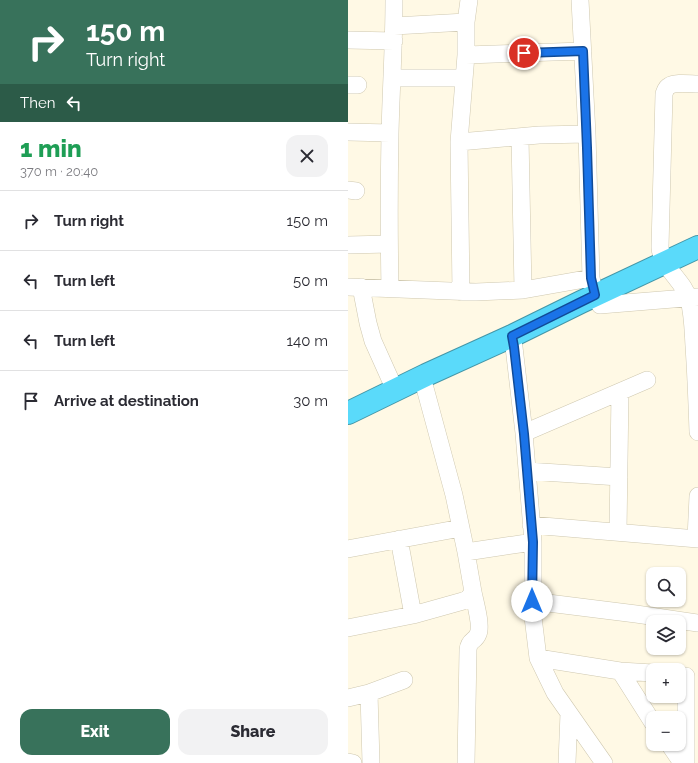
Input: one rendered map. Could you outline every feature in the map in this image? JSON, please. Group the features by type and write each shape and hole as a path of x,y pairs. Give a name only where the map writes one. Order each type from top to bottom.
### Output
{"highway":[{"path":"668,267 698,247"},
{"path":"348,426 400,400 424,383 513,341 596,293 668,267 698,260"},
{"path":"348,413 395,390 424,383"}],"street":[{"path":"390,289 390,133 394,0"},
{"path":"462,292 459,142 466,55 466,22 469,0"},
{"path":"580,0 596,293"},
{"path":"348,40 466,22"},
{"path":"466,55 583,51"},
{"path":"392,78 464,78"},
{"path":"698,84 669,85 664,94 660,247 661,255 668,267 693,298 692,314 697,385 698,432"},
{"path":"348,132 390,133"},
{"path":"459,142 587,134"},
{"path":"520,137 523,290"},
{"path":"348,245 389,244"},
{"path":"395,390 373,341 355,287 462,292 523,290 693,298"},
{"path":"513,341 524,434 532,533 532,601 538,658 555,693 604,763"},
{"path":"524,434 647,380"},
{"path":"424,383 454,495 480,629 477,637 468,646 466,763"},
{"path":"618,532 620,392"},
{"path":"527,471 619,477"},
{"path":"466,552 532,533 618,532 697,539 698,496"},
{"path":"348,549 461,528"},
{"path":"399,539 413,615"},
{"path":"348,628 413,615 463,601 468,599 473,592"},
{"path":"532,601 698,623"},
{"path":"538,658 646,672"},
{"path":"620,670 646,711"},
{"path":"686,763 688,676"},
{"path":"348,698 404,680"},
{"path":"369,692 372,763"},
{"path":"567,763 569,714"},
{"path":"674,751 682,763"},
{"path":"348,762 353,763"}],"route":[{"path":"524,53 583,51 591,278 595,295 512,336 524,434 533,542 532,601"}]}
